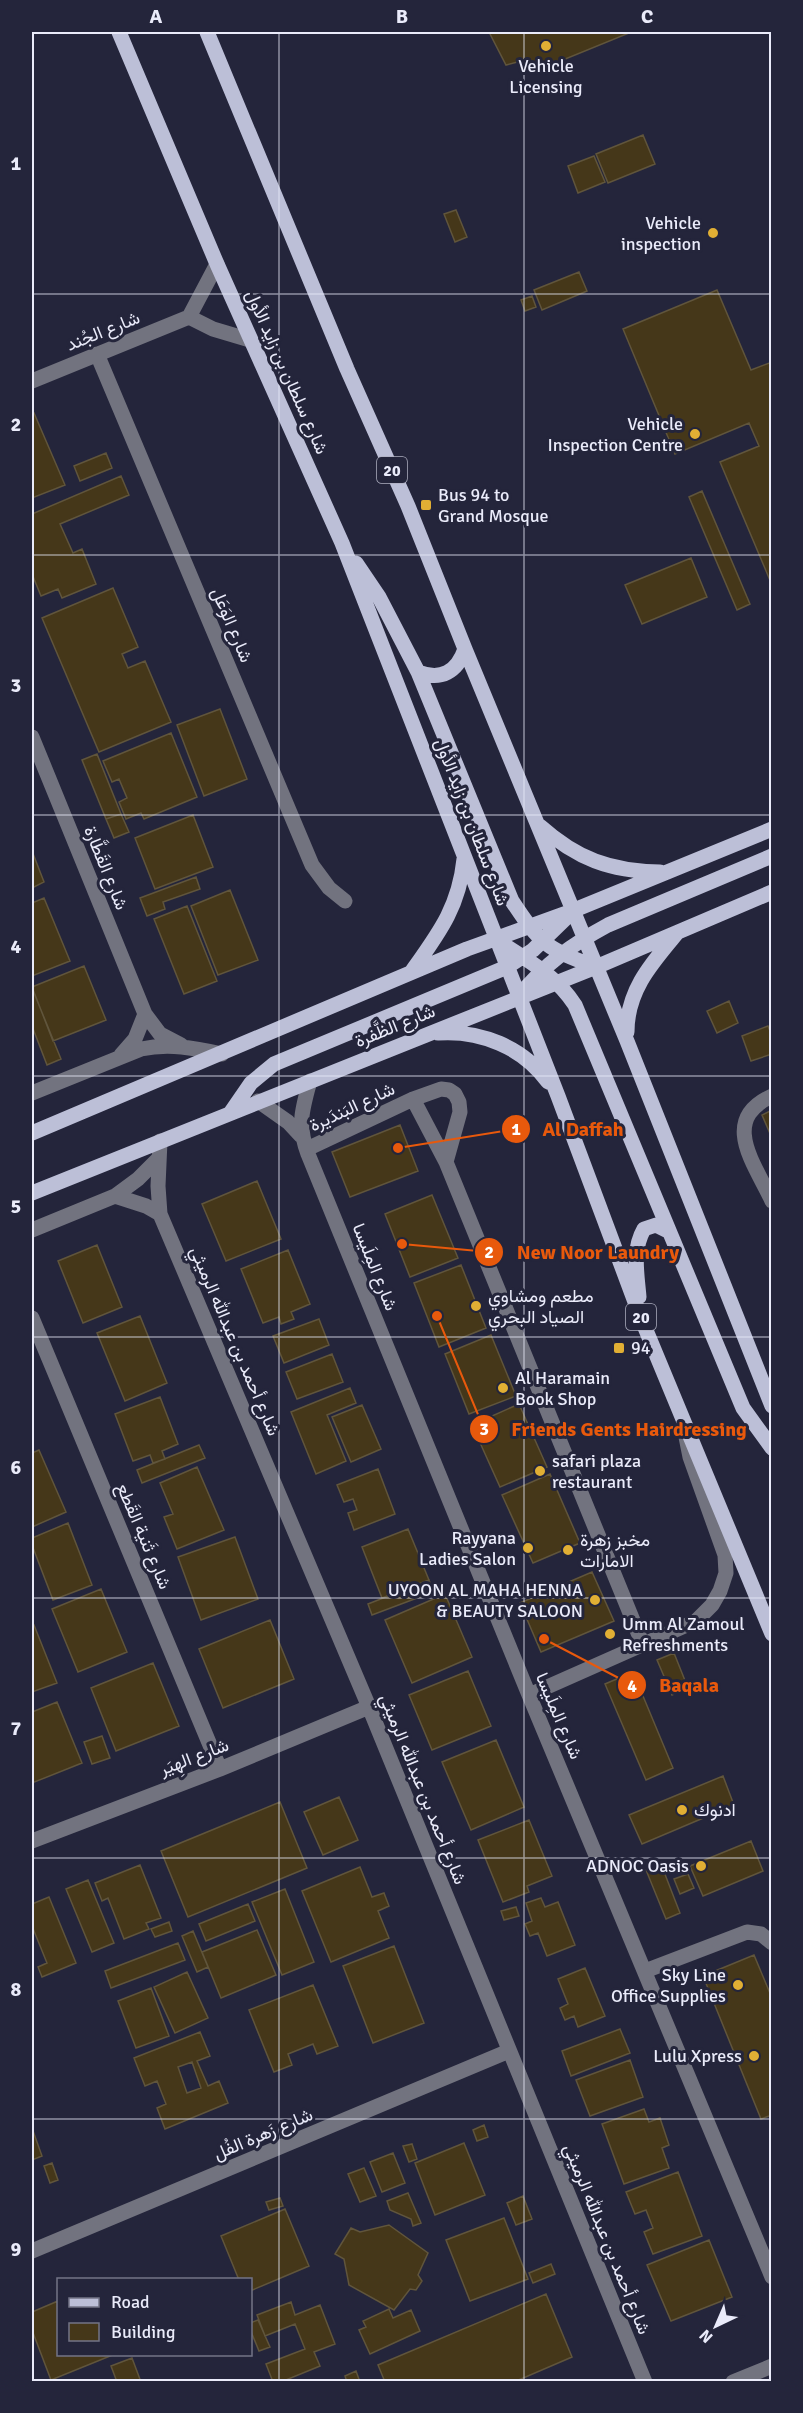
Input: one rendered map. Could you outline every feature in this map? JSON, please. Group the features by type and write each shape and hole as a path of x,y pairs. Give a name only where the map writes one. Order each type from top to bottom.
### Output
{"main road":[{"name":"شارع سلطان بن زايد الأول","path":"119,32 250,340 342,543 558,1096 641,1318 771,1634"},
{"name":"20","path":"207,32 347,369 408,506 627,1041 771,1406"},
{"path":"342,543 379,597 418,672 512,901 529,927 542,941 560,954 596,967"},
{"path":"418,672 428,676 448,673 456,668 465,649"},
{"path":"538,825 576,854 598,863 631,871 666,872"},
{"path":"32,1133 411,973 572,911 771,829"},
{"path":"411,973 447,920 455,903 462,880 464,856"},
{"path":"519,996 542,969 583,938 608,925 771,856"},
{"name":"شارع الظَّفرة","path":"32,1193 596,967 771,892"},
{"path":"231,1112 251,1083 274,1064 507,967 524,957 572,911"},
{"path":"627,1041 627,1014 636,988 678,932"},
{"path":"495,939 542,969 557,982 575,1005 743,1408 771,1448"},
{"path":"429,1034 451,1032 495,1041 520,1055 542,1074 558,1096"},
{"path":"641,1318 636,1257 638,1239 644,1228 656,1225 668,1231"}],"street":[{"path":"217,264 189,317 213,329 250,340"},
{"name":"شارع الجُند","path":"32,381 189,317"},
{"name":"شارع الوَعَل","path":"97,354 312,865 329,888 345,901"},
{"name":"شارع القَطَّارة","path":"32,737 145,1014 160,1034 182,1045"},
{"path":"117,1059 135,1039 145,1014"},
{"path":"32,1093 153,1046 182,1045 222,1054"},
{"name":"شارع المِلَيسا","path":"304,1143 302,1116 310,1081"},
{"name":"شارع البَندَيرة","path":"304,1143 413,1099 441,1089 449,1090 459,1102 460,1112 446,1162"},
{"path":"771,1096 753,1107 745,1117 744,1128 746,1145 771,1198"},
{"name":"شارع البَندَيرة","path":"413,1099 446,1162 643,1645"},
{"name":"شارع المِلَيسا","path":"258,1101 288,1122 304,1143 529,1695 771,2277"},
{"name":"شارع أحمد بن عبدالله الرميثي","path":"160,1141 158,1159 160,1214 369,1707 645,2382"},
{"path":"32,1230 115,1196 138,1179 158,1159"},
{"path":"115,1196 160,1214"},
{"name":"شارع ثَنية القَطع","path":"32,1318 220,1769"},
{"path":"529,1695 696,1621 704,1615 716,1598 726,1573 725,1555 690,1457 682,1416"},
{"name":"شارع الهِيَر","path":"32,1841 220,1769 369,1707"},
{"path":"645,1971 747,1932 761,1934 771,1943"},
{"name":"شارع زَهرة الفُل","path":"32,2251 509,2051"},
{"path":"733,2382 771,2366"}],"building":[{"name":"Vehicle Licensing","path":"489,32 629,33 531,73 525,60 506,65"},
{"path":"643,135 655,164 608,183 596,154"},
{"path":"594,156 605,182 578,193 568,166"},
{"path":"456,210 467,237 455,242 444,214"},
{"path":"579,272 587,291 542,310 534,290"},
{"name":"Vehicle Inspection Centre","path":"717,290 751,370 772,362 772,585 720,462 759,446 749,423 675,454 623,329"},
{"path":"532,296 536,307 525,311 521,300"},
{"path":"34,413 65,485 32,498 32,414"},
{"path":"106,453 112,468 80,481 74,466"},
{"path":"121,476 129,495 60,524 73,553 82,549 96,584 62,598 58,589 41,596 32,574 32,514"},
{"path":"702,491 750,604 737,610 689,497"},
{"path":"691,558 707,597 642,624 625,585"},
{"path":"113,588 138,647 122,654 128,668 145,661 171,722 99,752 42,618"},
{"path":"220,709 247,779 204,796 177,725"},
{"path":"171,733 197,797 144,819 141,813 126,819 119,802 127,798 119,779 112,782 103,761"},
{"path":"97,754 121,814 106,819 82,760"},
{"path":"121,814 129,832 114,838 106,819"},
{"path":"193,815 213,867 155,889 135,838"},
{"path":"32,851 44,882 32,888"},
{"path":"196,877 200,889 163,902 165,909 147,916 140,898"},
{"path":"230,890 258,960 218,975 191,906"},
{"path":"44,898 70,961 32,976 32,903"},
{"path":"187,906 217,981 184,994 154,919"},
{"path":"84,966 106,1020 53,1041 32,987"},
{"path":"32,988 61,1059 47,1065 32,1026"},
{"path":"729,1001 738,1023 717,1033 707,1011"},
{"path":"768,1026 772,1036 772,1054 751,1061 742,1036"},
{"path":"772,1110 772,1138 762,1115"},
{"path":"400,1125 418,1171 350,1197 332,1152"},
{"path":"257,1181 281,1239 226,1261 202,1204"},
{"path":"432,1195 458,1258 410,1277 385,1214"},
{"path":"97,1245 122,1307 83,1323 58,1261"},
{"path":"288,1250 310,1304 291,1312 294,1319 281,1324 279,1317 263,1323 241,1269"},
{"path":"461,1265 486,1328 439,1347 414,1283"},
{"path":"140,1316 167,1383 125,1401 97,1333"},
{"path":"319,1319 329,1345 284,1363 273,1336"},
{"path":"491,1335 516,1396 469,1414 445,1354"},
{"path":"332,1354 343,1382 297,1399 286,1372"},
{"path":"350,1388 356,1403 327,1415 346,1461 316,1474 291,1412"},
{"path":"160,1397 178,1444 162,1451 165,1459 153,1463 150,1455 133,1461 115,1414"},
{"path":"519,1404 547,1467 500,1487 472,1425"},
{"path":"362,1405 381,1449 351,1462 332,1417"},
{"path":"199,1445 205,1458 142,1483 137,1470"},
{"path":"39,1450 66,1512 32,1527 32,1453"},
{"path":"197,1467 224,1530 177,1549 164,1517 173,1514 160,1483"},
{"path":"378,1469 395,1514 354,1530 348,1513 357,1510 353,1499 344,1502 337,1485"},
{"path":"550,1474 580,1543 533,1563 502,1495"},
{"path":"68,1523 92,1585 53,1600 32,1545 32,1538"},
{"path":"408,1529 429,1580 382,1598 362,1547"},
{"path":"235,1537 258,1599 201,1620 178,1557"},
{"path":"592,1572 614,1621 541,1652 520,1603"},
{"path":"429,1580 433,1592 372,1615 368,1604"},
{"path":"101,1589 127,1652 78,1672 52,1609"},
{"path":"445,1594 472,1657 412,1683 385,1620"},
{"path":"270,1620 294,1679 223,1708 199,1649"},
{"path":"34,1625 57,1683 32,1692 32,1626"},
{"path":"674,1653 688,1688 672,1695 657,1660"},
{"path":"153,1663 179,1726 116,1751 91,1688"},
{"path":"468,1671 491,1726 432,1750 409,1695"},
{"path":"633,1672 673,1768 646,1780 605,1684"},
{"path":"57,1702 82,1763 32,1783 32,1712"},
{"path":"102,1736 110,1758 92,1764 84,1742"},
{"path":"496,1740 524,1807 471,1830 442,1762"},
{"name":"ادنوك","path":"723,1776 734,1805 642,1844 629,1815"},
{"path":"339,1797 358,1840 323,1855 304,1812"},
{"path":"280,1802 307,1868 188,1917 161,1851"},
{"path":"529,1820 552,1876 527,1886 529,1892 503,1902 478,1840"},
{"path":"751,1841 763,1871 703,1896 690,1866"},
{"path":"661,1864 680,1913 666,1919 646,1870"},
{"path":"140,1865 161,1918 146,1923 149,1929 124,1939 108,1898 102,1901 95,1883"},
{"path":"360,1867 372,1897 384,1893 389,1906 378,1911 389,1938 331,1962 302,1891"},
{"path":"688,1874 694,1888 680,1894 674,1879"},
{"path":"88,1880 114,1943 92,1952 66,1889"},
{"path":"285,1889 314,1962 282,1975 252,1902"},
{"path":"49,1897 76,1963 42,1977 38,1967 47,1963 32,1926 32,1904"},
{"path":"541,1898 545,1907 558,1902 575,1945 547,1956 538,1933 530,1936 525,1924 532,1921 526,1903"},
{"path":"248,1904 255,1921 206,1941 199,1924"},
{"path":"516,1907 519,1916 504,1920 501,1911"},
{"path":"169,1922 172,1931 155,1937 151,1929"},
{"path":"257,1930 276,1975 221,1998 202,1952"},
{"path":"193,1931 208,1967 197,1972 182,1936"},
{"path":"178,1943 185,1960 111,1988 105,1971"},
{"path":"394,1946 424,2023 373,2043 343,1966"},
{"name":"Lulu Xpress","path":"754,1955 772,1998 772,2115 761,2119 703,1976"},
{"path":"585,1968 605,2016 578,2027 574,2016 565,2020 560,2008 568,2004 558,1979"},
{"path":"187,1972 208,2018 175,2033 154,1987"},
{"path":"313,1985 338,2046 317,2054 313,2044 288,2054 292,2065 274,2072 249,2010"},
{"path":"151,1988 169,2036 136,2048 118,2001"},
{"path":"620,2029 630,2053 571,2076 562,2051"},
{"path":"200,2032 210,2056 197,2061 208,2086 219,2081 228,2103 165,2129 157,2108 166,2104 157,2081 145,2086 134,2058","holes":["192,2062 201,2088 187,2093 178,2067"]},
{"path":"630,2060 643,2097 590,2116 576,2080"},
{"path":"644,2109 649,2122 660,2118 669,2145 662,2148 669,2168 624,2184 602,2124"},
{"path":"484,2125 488,2137 477,2141 473,2130"},
{"path":"32,2128 42,2156 32,2160"},
{"path":"464,2143 485,2195 435,2215 415,2163"},
{"path":"412,2144 417,2159 409,2162 403,2146"},
{"path":"393,2153 405,2183 382,2192 370,2162"},
{"path":"52,2163 58,2180 50,2183 44,2166"},
{"path":"364,2168 376,2196 360,2202 348,2174"},
{"path":"678,2172 702,2236 653,2254 644,2232 653,2228 646,2210 635,2214 626,2192"},
{"path":"408,2193 421,2223 413,2226 411,2219 390,2210 387,2201"},
{"path":"523,2196 532,2219 516,2225 507,2203"},
{"path":"280,2198 283,2206 269,2210 266,2202"},
{"path":"285,2209 309,2266 252,2290 252,2278 238,2278 221,2236"},
{"path":"504,2218 528,2279 470,2301 446,2240"},
{"path":"389,2225 428,2253 418,2275 422,2281 416,2290 410,2289 394,2310 349,2285 344,2259 335,2254 351,2228 360,2232"},
{"path":"709,2240 732,2297 671,2321 647,2265"},
{"path":"551,2264 555,2274 533,2283 529,2273"},
{"path":"546,2294 572,2357 514,2382 385,2382 378,2365"},
{"path":"57,2301 57,2356 110,2356 51,2380 32,2330 32,2312"},
{"path":"291,2302 295,2315 320,2305 335,2344 314,2352 320,2366 281,2382 273,2382 266,2364 305,2349 295,2324 265,2336 257,2315"},
{"path":"389,2309 393,2318 411,2310 420,2331 370,2354 359,2330 366,2327 363,2321"},
{"path":"258,2320 270,2347 259,2351 252,2334 252,2322"},
{"path":"132,2358 141,2382 117,2382 111,2366"},
{"path":"356,2371 360,2382 347,2382 345,2376"}],"place":[{"name":"Vehicle Licensing","path":"546,46"},
{"name":"Vehicle inspection","path":"713,233"},
{"name":"Vehicle Inspection Centre","path":"695,434"},
{"name":"Bus 94 to Grand Mosque","path":"426,505"},
{"name":"Al Daffah","path":"398,1148"},
{"name":"New Noor Laundry","path":"402,1244"},
{"name":"مطعم ومشاوي الصياد البحري","path":"476,1306"},
{"name":"Friends Gents Hairdressing","path":"437,1316"},
{"name":"94","path":"619,1348"},
{"name":"Al Haramain Book Shop","path":"503,1388"},
{"name":"safari plaza restaurant","path":"540,1471"},
{"name":"Rayyana Ladies Salon","path":"528,1548"},
{"name":"مخبز زهرة الامارات","path":"568,1550"},
{"name":"UYOON AL MAHA HENNA & BEAUTY SALOON","path":"595,1600"},
{"name":"Umm Al Zamoul Refreshments","path":"610,1634"},
{"name":"Baqala","path":"544,1639"},
{"name":"ادنوك","path":"682,1810"},
{"name":"ADNOC Oasis","path":"701,1866"},
{"name":"Sky Line Office Supplies","path":"738,1985"},
{"name":"Lulu Xpress","path":"754,2056"}]}
